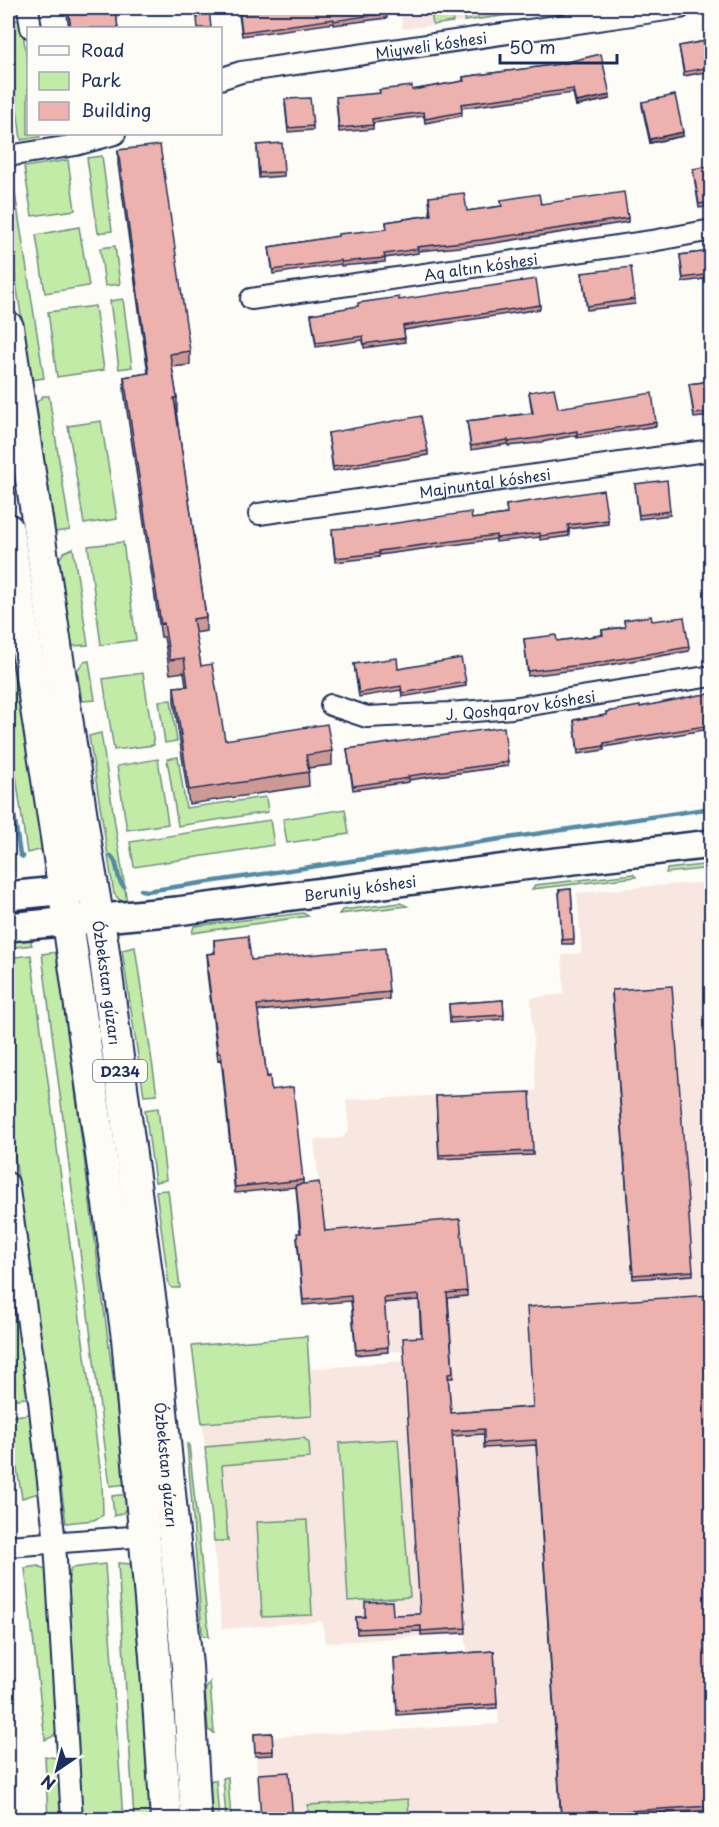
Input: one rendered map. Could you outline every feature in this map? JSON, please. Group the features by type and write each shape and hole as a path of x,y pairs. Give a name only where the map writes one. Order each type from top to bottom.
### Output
{"main road":[{"name":"Ózbekstan gúzarı","path":"8,327 98,918 153,1319 187,1666 196,1820"},
{"name":"Ózbekstan gúzarı","path":"8,529 64,890 124,1316 145,1536 166,1820"}],"street":[{"path":"28,8 31,27"},
{"name":"Miyweli kóshesi","path":"222,78 241,72 680,8"},
{"path":"8,156 48,141 76,145 111,135"},
{"name":"Aq altın kóshesi","path":"251,299 652,241 711,230"},
{"name":"Majnuntal kóshesi","path":"259,514 711,450"},
{"name":"J. Qoshqarov kóshesi","path":"331,705 367,717 460,713 512,708 711,676"},
{"name":"Beruniy kóshesi","path":"19,925 177,911 512,867 711,844"},
{"path":"16,895 93,888"},
{"path":"16,895 34,899 38,906 36,916 19,925"},
{"path":"8,1183 39,1401 55,1543 72,1820"},
{"path":"8,1546 145,1536"}],"shaded area":[{"path":"400,8 569,8 403,29"},
{"path":"711,882 711,1819 292,1819 289,1778 258,1779 254,1738 499,1724 494,1656 468,1657 465,1633 325,1643 322,1621 222,1629 205,1447 192,1346 307,1336 311,1369 404,1361 403,1351 388,1352 351,1300 348,1301 346,1279 325,1236 314,1140 342,1138 349,1130 346,1100 536,1091 531,998 564,994 562,955 582,953 577,893"}],"green space":[{"path":"530,8 531,12 464,21 469,9"},
{"path":"445,10 452,17 453,22 433,25 431,12"},
{"path":"21,20 27,59 27,135 39,135 40,137 21,140 8,21"},
{"path":"102,156 112,231 98,233 87,158"},
{"path":"68,160 75,210 32,216 24,167"},
{"path":"11,168 44,378 31,380 8,231 8,170"},
{"path":"79,227 89,286 45,293 36,235"},
{"path":"115,246 120,284 105,286 100,248"},
{"path":"123,299 132,367 119,369 110,301"},
{"path":"95,306 104,370 57,377 48,312"},
{"path":"43,396 49,396 70,530 55,532 36,403"},
{"path":"101,421 117,519 84,524 68,426"},
{"path":"123,542 136,640 101,645 88,546"},
{"path":"73,548 88,645 72,646 58,561 64,552"},
{"path":"8,613 44,849 27,853 8,720"},
{"path":"89,661 95,700 82,701 77,670 84,662"},
{"path":"143,673 154,745 114,750 103,679"},
{"path":"171,700 177,741 165,743 159,701"},
{"path":"101,733 127,902 121,901 114,894 89,736"},
{"path":"178,757 186,808 266,797 268,812 178,826 167,759"},
{"path":"158,759 168,824 127,830 117,766"},
{"path":"345,809 349,834 287,843 283,819"},
{"path":"270,820 274,845 134,867 130,842"},
{"path":"711,864 711,868 666,873 667,869"},
{"path":"633,874 636,877 532,889 535,885"},
{"path":"400,903 407,906 339,914 342,910"},
{"path":"303,913 308,916 192,933 194,926"},
{"path":"30,939 32,945 8,948 8,942"},
{"path":"135,947 157,1095 144,1096 122,950"},
{"path":"57,952 127,1484 110,1486 42,954"},
{"path":"31,955 102,1482 103,1515 94,1520 66,1523 8,1106 8,958"},
{"path":"158,1108 166,1180 155,1182 145,1110"},
{"path":"168,1190 180,1288 172,1288 169,1285 156,1191"},
{"path":"15,1301 30,1391 26,1398 8,1400 8,1303"},
{"path":"307,1336 312,1416 202,1423 192,1346"},
{"path":"29,1414 35,1421 42,1492 22,1498 8,1417"},
{"path":"304,1438 309,1443 310,1458 222,1465 228,1541 214,1541 205,1447"},
{"path":"398,1439 410,1597 348,1601 339,1443"},
{"path":"187,1444 189,1444 209,1637 203,1635 202,1632"},
{"path":"129,1494 129,1503 123,1513 114,1516 112,1496"},
{"path":"307,1520 312,1615 262,1617 257,1522"},
{"path":"118,1563 131,1564 136,1571 153,1819 134,1819"},
{"path":"105,1564 123,1819 81,1819 66,1588 71,1568"},
{"path":"38,1566 45,1569 49,1577 59,1729 52,1737 45,1740 25,1568"},
{"path":"210,1682 214,1733 208,1730 205,1690"},
{"path":"45,1756 56,1758 61,1763 65,1819 48,1819"},
{"path":"228,1777 231,1819 226,1819 223,1778"},
{"path":"216,1780 219,1819 212,1819 210,1783"},
{"path":"408,1799 409,1819 309,1819 308,1805"}],"building":[{"path":"68,8 115,8 118,27 71,27"},
{"path":"196,8 209,8 211,27 198,27"},
{"path":"239,8 396,8 386,9 387,13 242,32"},
{"path":"711,40 711,67 684,72 679,46"},
{"path":"601,54 610,95 576,102 573,89 461,104 462,112 425,119 424,112 372,119 373,125 339,128 336,97 380,93 379,90 412,86 412,90 464,81 463,77 568,63"},
{"path":"675,95 683,132 650,139 642,102"},
{"path":"310,98 313,126 288,128 285,99"},
{"path":"282,143 284,172 259,173 257,145"},
{"path":"160,145 190,351 170,354 177,398 174,398 206,617 193,619 201,666 212,664 225,740 327,724 332,751 306,755 309,772 189,790 174,687 188,686 184,658 170,660 164,623 161,624 124,377 149,373 118,150"},
{"path":"711,166 711,202 699,204 693,169"},
{"path":"624,192 628,218 417,247 418,249 384,254 385,258 341,262 341,260 273,270 269,247 338,236 338,234 387,229 386,222 431,215 429,197 464,193 467,211 502,206 501,200 539,194 541,204"},
{"path":"711,251 711,274 683,278 680,255"},
{"path":"631,267 635,299 587,306 582,273"},
{"path":"536,279 540,305 403,326 405,338 364,344 363,336 316,343 311,314 358,306 358,303 399,297 399,300"},
{"path":"711,381 711,412 694,414 689,384"},
{"path":"554,388 558,408 652,393 656,422 471,446 467,421 533,413 529,392"},
{"path":"421,416 428,451 333,467 328,433"},
{"path":"667,480 670,511 639,515 635,484"},
{"path":"603,490 608,520 568,525 569,532 496,538 496,535 335,558 332,529 376,526 471,512 472,519 507,514 506,505"},
{"path":"651,616 652,621 684,617 689,647 591,664 528,671 524,639 556,635 557,641 603,635 602,630 625,627 624,620"},
{"path":"397,658 398,669 461,658 466,682 402,693 401,686 359,693 354,664"},
{"path":"711,694 711,734 705,735 704,726 604,743 604,746 578,750 574,720 607,715 606,712"},
{"path":"504,727 508,762 353,786 347,749"},
{"path":"571,889 574,939 562,940 559,890"},
{"path":"248,936 251,960 385,948 389,992 257,1005 267,1077 270,1076 271,1090 293,1087 303,1180 235,1187 223,1069 221,1053 218,1053 207,954 215,953 214,940"},
{"path":"672,986 693,1271 633,1275 612,990"},
{"path":"503,1000 504,1015 450,1018 449,1004"},
{"path":"530,1092 533,1151 439,1155 436,1096"},
{"path":"319,1182 325,1231 460,1219 467,1291 447,1293 453,1373 448,1374 451,1413 533,1407 527,1307 711,1295 711,1806 561,1815 536,1440 484,1443 484,1429 452,1431 466,1628 421,1631 421,1626 357,1629 356,1617 365,1617 365,1602 392,1601 393,1615 420,1614 403,1338 422,1337 419,1295 384,1298 388,1347 356,1350 351,1296 303,1300 297,1233 301,1233 296,1185"},
{"path":"494,1651 497,1704 397,1711 394,1658"},
{"path":"272,1733 273,1751 255,1752 254,1734"},
{"path":"8,1768 12,1820 8,1820"},
{"path":"289,1772 293,1820 261,1820 258,1774"}],"waterway":[{"path":"8,774 20,855 23,857"},
{"path":"141,890 147,891 712,808"},
{"path":"111,856 116,863 119,880 124,887"}]}
